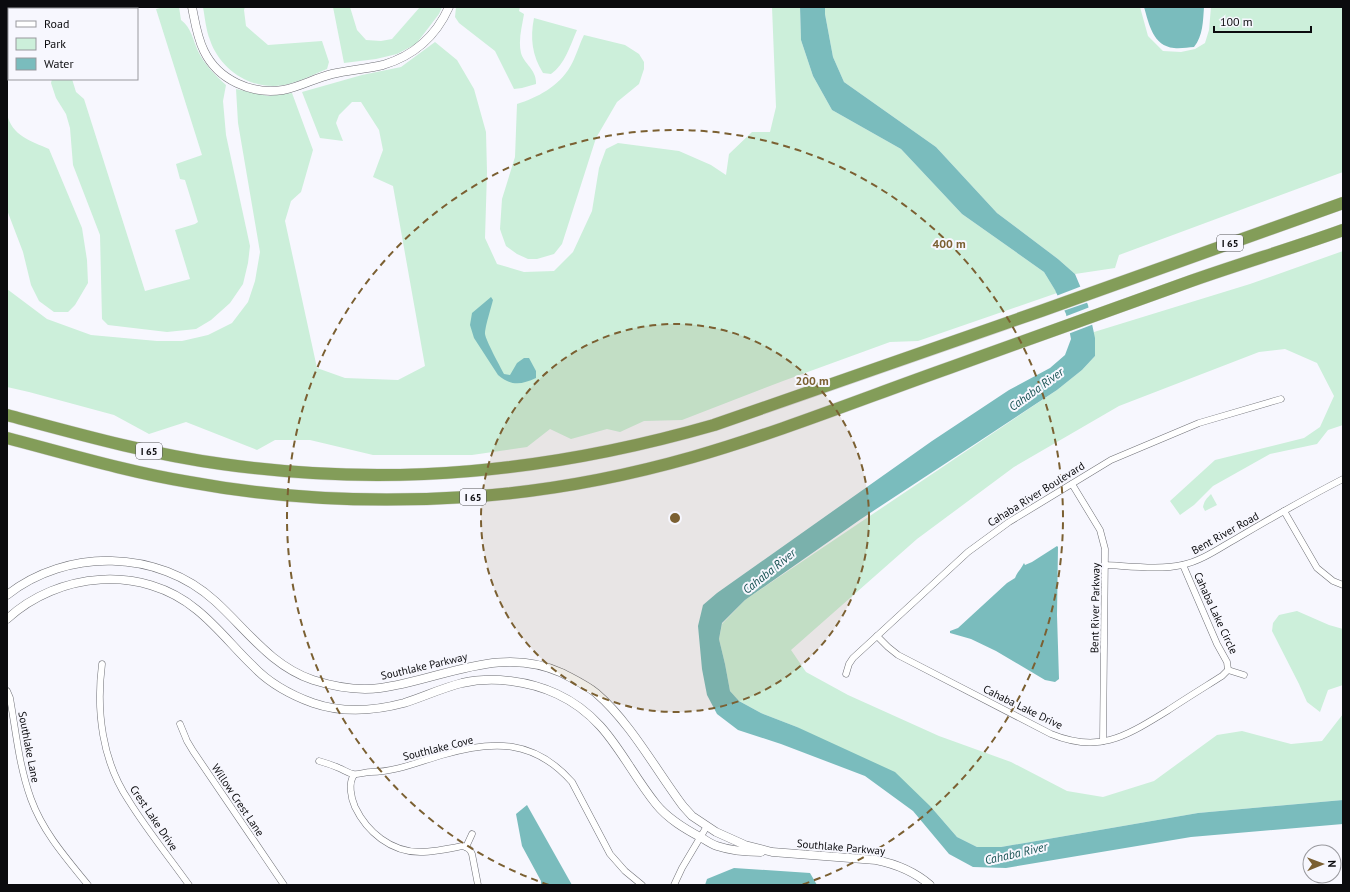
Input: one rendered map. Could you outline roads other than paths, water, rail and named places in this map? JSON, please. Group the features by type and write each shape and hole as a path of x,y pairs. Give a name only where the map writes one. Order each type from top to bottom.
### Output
{"highway":[{"name":"I 65","path":"7,415 141,450 221,464 272,470 378,476 442,474 534,465 577,458 662,440 714,425 1343,203"},
{"name":"I 65","path":"7,438 128,470 187,482 245,491 324,498 402,500 466,497 532,490 595,480 684,459 775,431 1125,304 1343,230"}],"street":[{"path":"192,7 200,42 213,65 237,84 265,91 282,90 330,75 383,64 398,59 426,42 440,24 449,7"},
{"name":"Cahaba River Boulevard","path":"846,674 849,664 853,658 980,542 1009,522 1111,460 1185,428 1281,399"},
{"name":"Bent River Road","path":"1106,565 1163,567 1190,563 1213,552 1284,511 1343,480"},
{"name":"Bent River Parkway","path":"1072,484 1096,524 1102,536 1105,549 1103,741"},
{"path":"1284,511 1317,568 1333,581 1343,584"},
{"name":"Southlake Parkway","path":"7,595 36,577 52,570 70,565 108,561 140,564 167,572 195,586 214,600 261,648 275,660 299,675 329,684 360,689 380,688 463,668 498,662 526,663 554,670 589,688 614,711 629,729 683,806 692,816 716,832 732,840 769,852"},
{"name":"Cahaba Lake Circle","path":"1183,565 1217,644 1227,662 1228,670"},
{"name":"Southlake Parkway","path":"7,619 29,602 58,588 84,581 104,579 122,580 150,585 187,602 211,623 254,668 265,677 296,696 324,706 349,710 385,707 461,684 490,680 513,681 540,687 567,699 594,719 614,741 657,805 676,823 714,845 739,852 769,852 876,860 894,864 915,874 930,885"},
{"name":"Cahaba Lake Drive","path":"877,636 898,655 1051,734 1077,742 1087,743 1117,739 1134,732 1222,676 1228,670"},
{"name":"Crest Lake Drive","path":"102,664 99,700 104,740 112,767 128,800 189,885"},
{"path":"1228,670 1244,675"},
{"name":"Southlake Lane","path":"7,691 10,698 21,768 31,800 38,816 55,843 88,885"},
{"name":"Willow Crest Lane","path":"180,724 186,741 284,885"},
{"name":"Southlake Cove","path":"354,775 365,772 389,770 443,755 481,747 501,746 525,749 548,760 572,782 610,854 626,871 643,885"},
{"path":"319,761 354,775 351,783 354,805 365,824 375,834 401,849 418,852 462,846 466,847 472,854 478,885"},
{"path":"674,885 682,868 707,826"},
{"path":"466,847 472,834"}],"water":[{"name":"Cahaba River","path":"800,7 825,7 833,57 844,82 936,147 997,213 1058,259 1075,274 1088,305 1095,338 1095,356 1082,370 1057,390 861,519 745,600 722,623 719,639 730,691 739,701 761,713 797,727 895,772 931,807 957,837 977,847 1001,847 1198,813 1343,800 1343,824 1191,837 1006,868 973,867 949,854 913,811 865,776 781,744 738,730 717,714 707,695 702,669 698,626 703,605 717,593 932,441 1009,390 1050,368 1065,355 1071,339 1066,314 1055,290 1044,272 962,214 901,149 832,110 813,76 801,40"},
{"path":"1144,7 1204,7 1203,23 1197,43 1194,47 1174,48 1161,43 1150,27"},
{"path":"491,297 493,300 485,334 490,348 504,374 510,375 517,363 524,358 529,358 536,371 536,378 521,383 512,383 503,379 498,375 474,338 470,325 472,313"},
{"path":"1057,546 1059,679 1055,682 1045,680 996,651 971,639 950,633 950,631 958,628 1007,583 1015,578 1024,563 1025,565 1032,562"},
{"path":"527,805 572,885 541,885 541,881 522,846 516,814"},
{"path":"734,868 810,873 817,885 705,885 707,879"}]}
